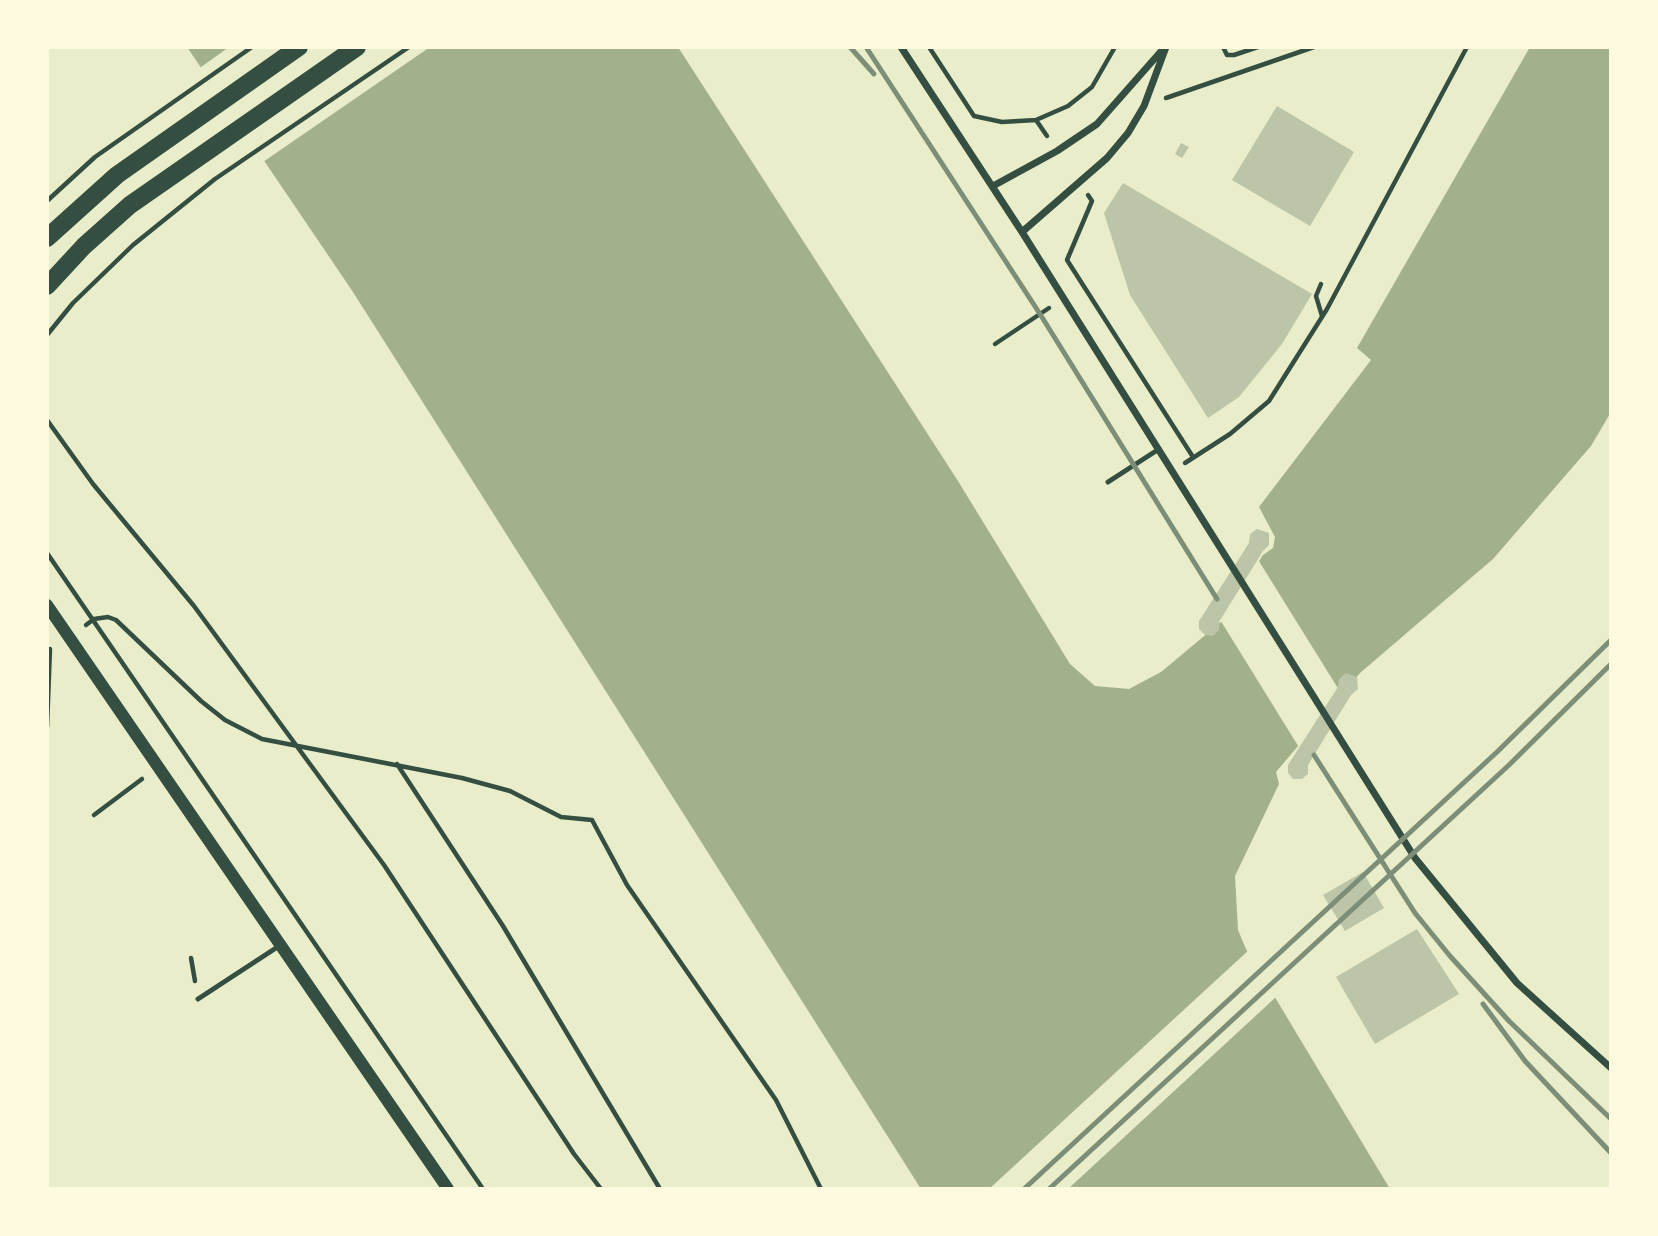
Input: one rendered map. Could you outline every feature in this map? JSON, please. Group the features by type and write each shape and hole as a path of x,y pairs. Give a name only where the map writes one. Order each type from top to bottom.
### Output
{"main road":[{"path":"47,238 117,175 299,47"},
{"path":"47,286 83,246 130,205 357,47"}],"street":[{"path":"901,47 1023,232 1415,858 1517,983 1611,1068"},
{"path":"993,186 1097,124 1165,47"},
{"path":"1023,232 1107,158 1144,106 1165,47"},
{"path":"47,605 448,1189"}],"lane":[{"path":"1108,482 1159,449"},
{"path":"198,999 279,946"}],"path":[{"path":"47,201 95,157 252,47"},
{"path":"47,335 73,303 132,245 215,179 409,47"},
{"path":"929,47 974,116 1002,122 1036,120 1068,106 1092,87 1115,47"},
{"path":"1223,47 1227,55 1258,47"},
{"path":"1144,106 1314,47"},
{"path":"1092,201 1067,260 1193,457 1230,434 1269,401 1322,317 1466,47"},
{"path":"1321,284 1316,296 1322,317"},
{"path":"995,344 1064,298"},
{"path":"47,420 93,484 194,607 297,744 384,865 574,1154 601,1189"},
{"path":"47,553 484,1189"},
{"path":"94,619 108,617 125,627 201,701 225,720 262,739 397,764 510,790 561,817 592,820 641,906 776,1100 821,1189"},
{"path":"47,727 51,651"},
{"path":"397,764 503,926 660,1189"},
{"path":"94,815 160,766"}],"shaded area":[{"path":"187,47 678,47 958,481 1070,664 1095,686 1129,689 1161,672 1221,622 1263,555 1273,548 1275,537 1259,507 1371,360 1357,348 1530,47 1611,47 1611,412 1591,446 1493,559 1360,673 1276,772 1279,784 1235,876 1238,930 1246,949 1390,1189 921,1189 353,292"}],"pier":[{"path":"229,47 430,47 263,162 197,70"},
{"path":"1257,558 1344,698 1300,749 1219,618"},
{"path":"1250,949 1276,997 1068,1189 989,1189"}],"building":[{"path":"1277,106 1354,152 1310,226 1232,180"},
{"path":"1181,143 1189,147 1182,158 1175,154"},
{"path":"1123,183 1312,294 1282,344 1239,397 1208,418 1130,295 1104,213"},
{"path":"1257,529 1269,533 1269,545 1219,622 1219,630 1213,636 1205,635 1199,629 1199,621 1249,543 1250,534"},
{"path":"1346,673 1357,677 1358,689 1351,695 1308,765 1308,774 1302,779 1293,779 1288,773 1288,765 1338,687 1339,679"},
{"path":"1363,872 1384,908 1345,931 1323,895"},
{"path":"1417,929 1459,994 1375,1044 1336,977"}],"railway":[{"path":"850,47 874,74"},
{"path":"866,47 1040,314 1217,599"},
{"path":"1024,1189 1497,752 1611,640"},
{"path":"1049,1189 1509,765 1611,664"},
{"path":"1314,755 1415,913 1450,956 1509,1021 1611,1119"},
{"path":"1483,1004 1525,1061 1611,1153"}]}
